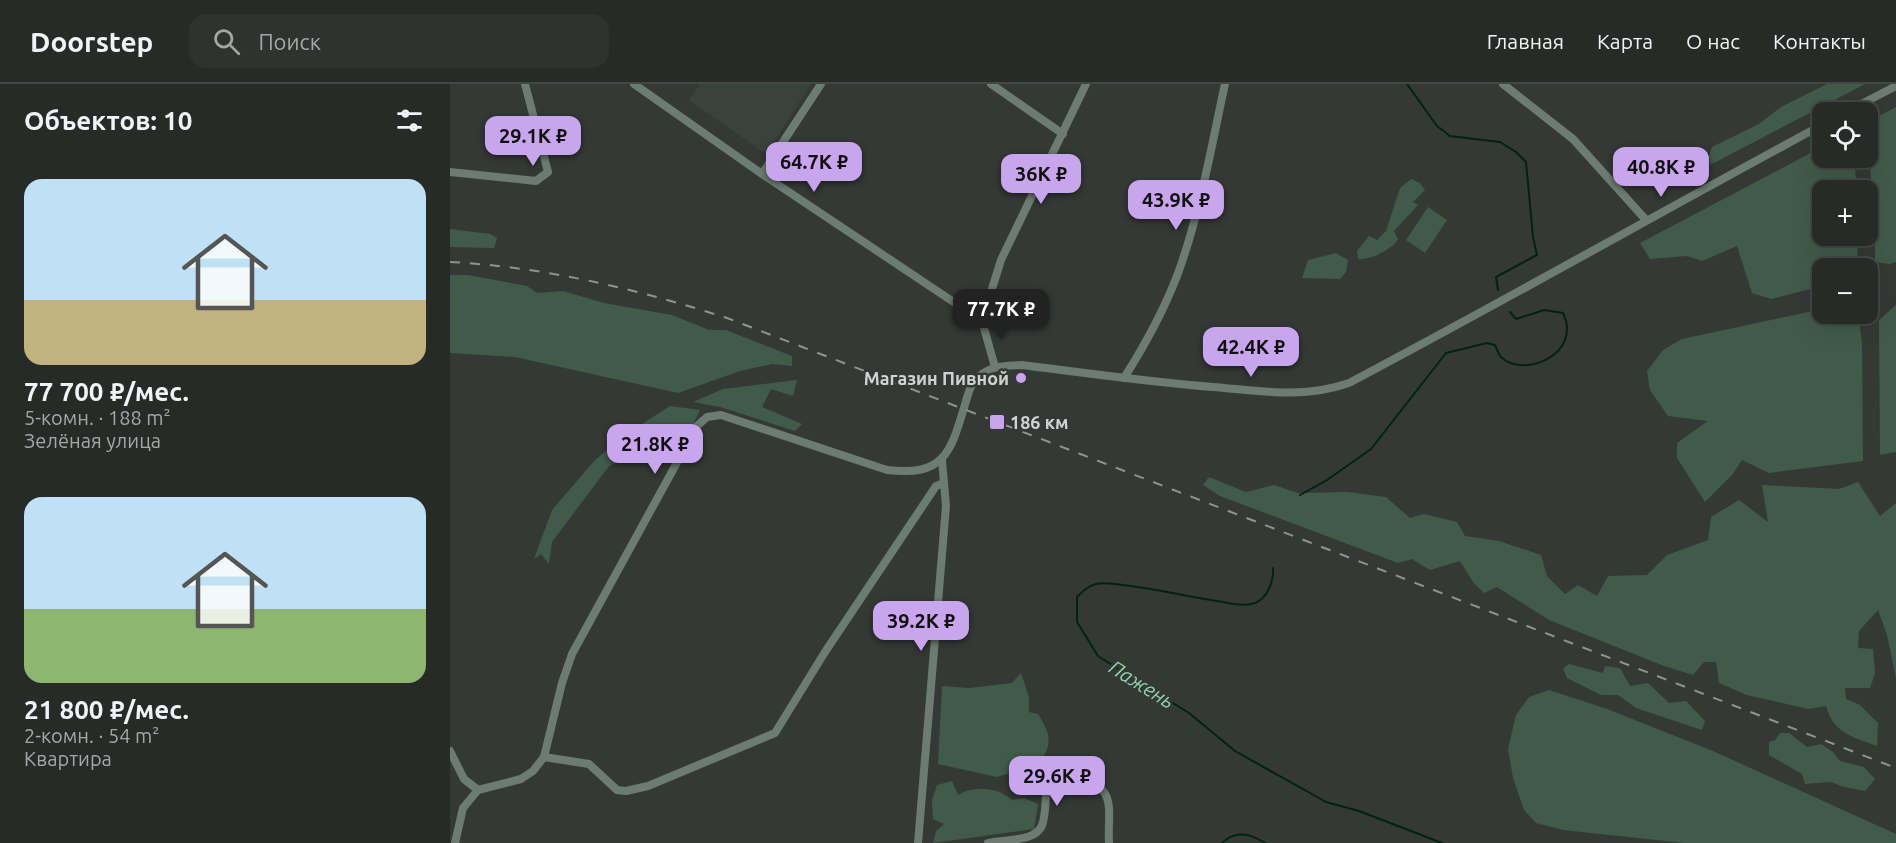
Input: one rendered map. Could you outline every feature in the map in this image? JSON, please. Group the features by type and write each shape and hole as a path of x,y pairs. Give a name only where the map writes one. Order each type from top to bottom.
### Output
{"street":[{"path":"450,172 536,181 548,172 525,84"},
{"path":"634,84 762,174 982,321"},
{"path":"762,174 821,84"},
{"path":"991,84 1062,134"},
{"path":"995,367 982,321 1001,260 1086,84"},
{"path":"1124,378 1148,341 1177,275 1200,194 1225,84"},
{"path":"1503,84 1573,139 1646,220"},
{"path":"1865,102 1896,86"},
{"path":"455,843 463,808 478,790 520,780 533,771 544,757 562,683 572,654 697,426 707,417 721,415 887,470 908,472 928,468 942,460 950,445 969,388 979,375 995,367 1022,365 1266,392 1300,394 1326,391 1349,383 1513,296 1646,220 1812,130"},
{"path":"918,843 946,506 942,460"},
{"path":"544,757 589,764 617,790 626,791 648,786 775,733 825,652 936,486 944,483"},
{"path":"450,751 464,779 478,790"},
{"path":"988,843 1018,839 1037,832 1043,824 1047,788 1055,782 1069,781 1098,785 1106,791 1109,843"}],"shaded area":[{"path":"700,84 811,84 766,154 689,100"}],"green space":[{"path":"1827,84 1865,84 1831,102 1812,102 1812,112 1710,165 1709,156 1712,147 1759,124 1781,107"},
{"path":"1896,107 1896,262 1890,264 1878,262 1878,258 1875,258 1875,246 1878,246 1878,180 1871,180 1870,168 1878,168 1878,117"},
{"path":"1812,152 1812,168 1855,168 1856,180 1812,180 1812,246 1857,246 1858,258 1812,258 1812,289 1771,299 1752,293 1737,246 1702,261 1687,256 1650,259 1640,243"},
{"path":"1411,179 1420,183 1425,190 1413,202 1418,205 1394,231 1398,239 1391,247 1380,253 1358,259 1357,251 1369,236 1377,240 1386,231 1400,188"},
{"path":"1428,207 1447,220 1425,253 1406,240"},
{"path":"450,229 490,234 497,238 494,248 450,247"},
{"path":"1336,253 1348,260 1346,272 1340,279 1302,278 1308,260"},
{"path":"450,275 468,275 527,286 537,293 563,291 604,303 672,315 709,330 726,330 792,356 792,366 772,364 740,371 678,393 515,357 450,353"},
{"path":"1896,305 1896,452 1880,455 1879,320"},
{"path":"1812,311 1812,324 1859,324 1862,343 1863,461 1769,473 1742,460 1732,475 1705,502 1677,458 1677,443 1708,421 1668,416 1650,390 1647,371 1663,350 1682,339"},
{"path":"797,380 793,396 771,389 762,407 802,424 795,431 720,407 693,402 723,389"},
{"path":"670,406 700,410 690,431 609,466 552,542 549,564 541,554 534,559 552,510 595,460 631,431"},
{"path":"1209,477 1246,492 1274,485 1298,493 1347,492 1386,497 1410,518 1424,514 1457,522 1465,536 1499,541 1541,555 1547,576 1565,594 1578,585 1597,596 1608,576 1647,575 1667,555 1708,540 1711,517 1739,500 1768,522 1762,485 1839,489 1858,482 1880,516 1896,503 1896,678 1887,635 1878,610 1859,631 1858,648 1873,649 1875,674 1870,688 1845,688 1846,699 1860,705 1878,723 1877,746 1845,733 1829,715 1826,706 1808,709 1747,695 1719,683 1716,662 1704,662 1693,675 1664,666 1549,620 1497,587 1484,593 1473,582 1460,561 1430,570 1412,559 1398,563 1220,496 1203,485"},
{"path":"1569,664 1603,673 1605,666 1620,668 1630,686 1648,683 1669,703 1686,701 1705,721 1702,730 1636,708 1618,695 1601,695 1567,678 1563,669"},
{"path":"1021,673 1029,697 1029,712 1038,714 1049,739 1047,750 1039,764 997,777 938,764 942,686 969,688 1012,683"},
{"path":"1549,690 1607,709 1713,751 1896,834 1896,843 1684,843 1563,830 1536,823 1524,810 1513,778 1508,749 1516,715 1529,697"},
{"path":"1780,733 1789,733 1807,747 1821,744 1833,752 1840,761 1864,767 1875,779 1865,791 1831,782 1805,784 1802,774 1769,755 1769,742 1775,740"},
{"path":"952,781 958,795 971,790 986,789 1000,792 1012,800 1024,798 1038,804 1034,829 933,843 936,831 944,824 933,819 932,800 937,785"}],"waterway":[{"name":"Пажень","path":"1407,84 1437,126 1450,136 1500,142 1516,152 1526,162 1533,237 1537,255 1496,277 1498,290"},
{"name":"Пажень","path":"1300,495 1327,480 1371,449 1446,353 1487,343 1495,345 1501,357 1511,363 1523,365 1536,364 1548,359 1558,351 1565,340 1567,328 1563,313 1544,310 1516,319 1510,312"},
{"name":"Пажень","path":"1273,568 1267,593 1260,601 1248,604 1110,583 1096,584 1088,587 1077,597 1077,622 1098,656 1189,713 1235,751 1326,802 1359,811 1442,843"},
{"name":"Пажень","path":"1222,843 1238,835 1254,837 1265,843"}],"railway":[{"path":"450,262 556,274 625,289 727,318 1896,768"}],"place":[{"name":"Магазин Пивной","path":"1021,378"},
{"name":"186 км","path":"997,422"}]}
